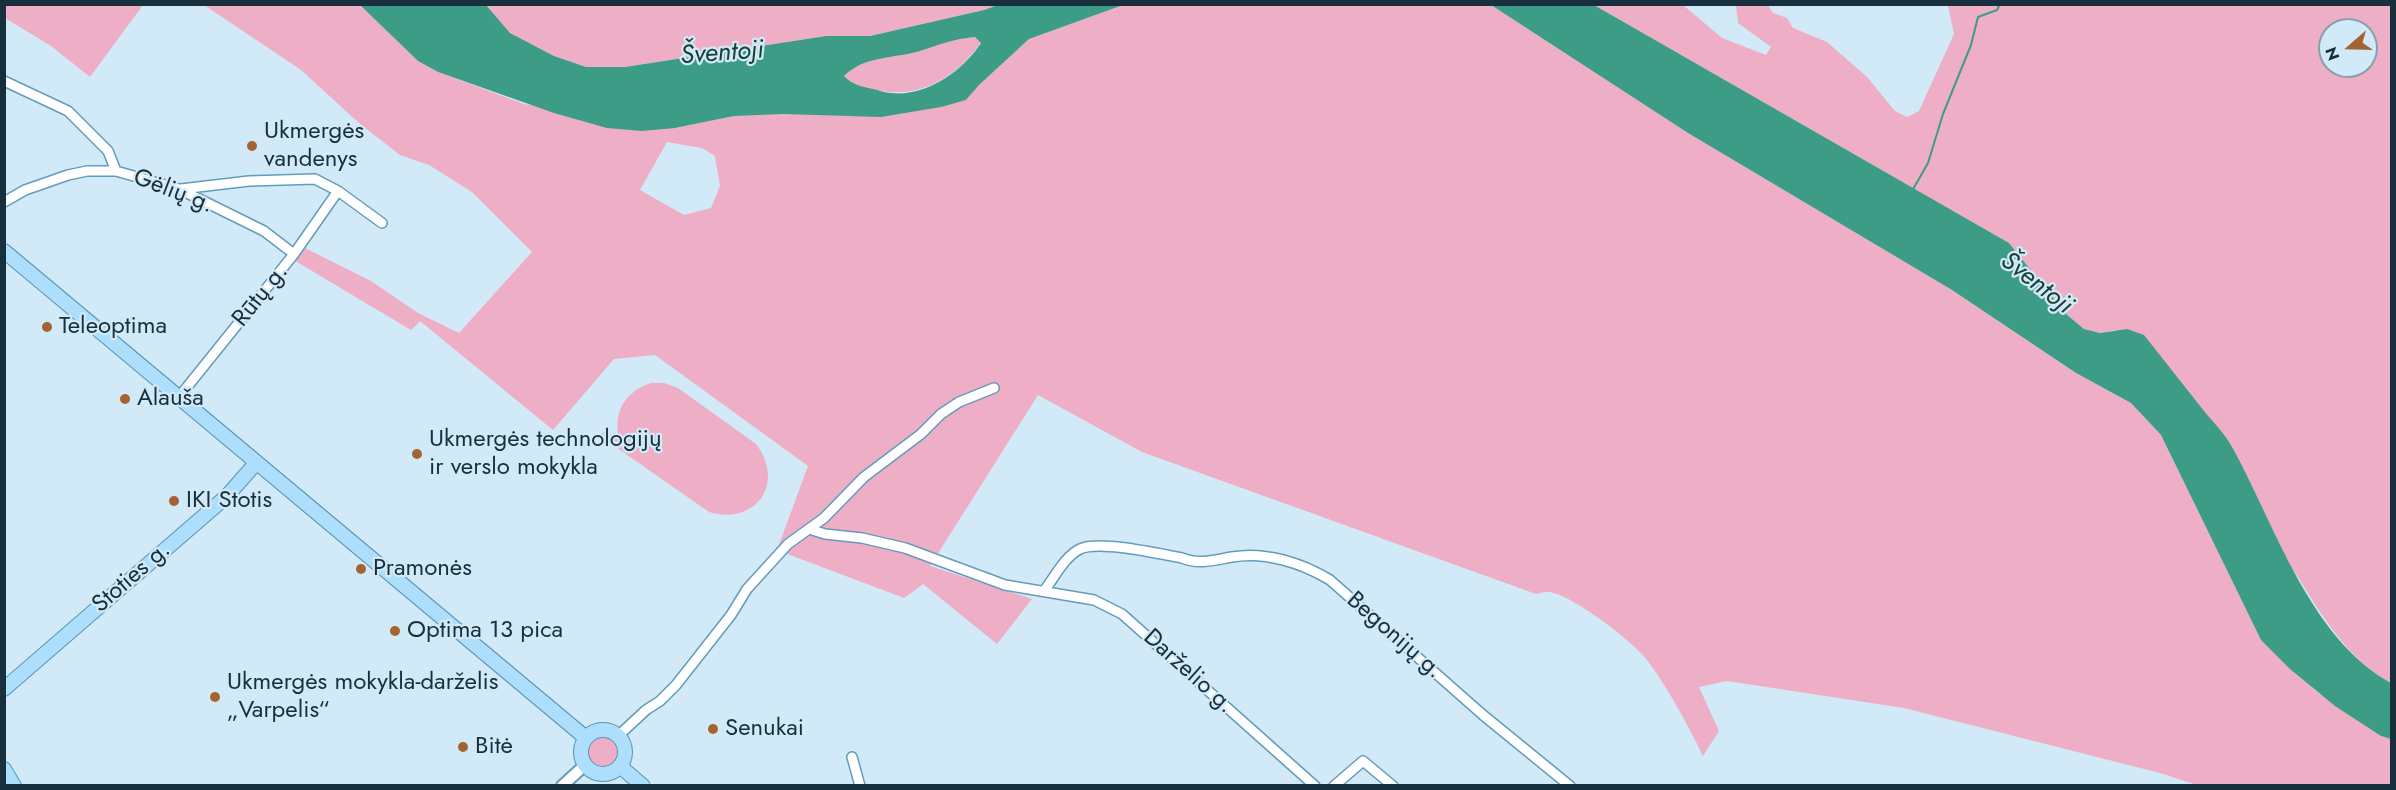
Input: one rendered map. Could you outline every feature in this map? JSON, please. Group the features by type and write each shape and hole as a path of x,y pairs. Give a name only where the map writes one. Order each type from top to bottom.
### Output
{"main road":[{"path":"4,251 586,738"},
{"name":"Stoties g.","path":"4,689 227,495 256,463"},
{"path":"599,730 609,731 618,736 624,744 626,753 621,767 612,773 603,775 593,772 585,765 581,752 586,738 599,730"},
{"path":"621,767 643,786"},
{"path":"4,769 14,786"}],"street":[{"name":"Gėlių g.","path":"4,81 68,111 108,151 116,171 179,189 264,231 294,254"},
{"path":"4,202 25,189 68,175 94,170 116,171"},
{"path":"179,189 249,182 315,179 338,190 382,223"},
{"name":"Rūtų g.","path":"179,397 294,254 338,190"},
{"path":"618,736 676,685 731,615 747,589 788,544 824,518 864,477 921,434 940,414 959,402 994,388"},
{"name":"Darželio g.","path":"809,529 905,548 1005,585 1094,600 1122,614 1315,786"},
{"name":"Begonijų g.","path":"1044,591 1073,553 1089,546 1124,548 1190,561 1214,562 1232,556 1251,555 1289,561 1330,580 1483,714 1570,786"},
{"path":"852,757 860,786"},
{"path":"1334,786 1363,761 1393,786"},
{"path":"562,786 585,765"}],"shaded area":[{"path":"4,5 143,5 90,77 51,46 5,18"},
{"path":"204,5 360,5 418,61 438,72 524,104 675,128 734,116 966,100 1029,39 1123,5 1491,5 1688,133 1952,290 2076,373 2131,403 2161,435 2261,640 2316,691 2381,736 2391,739 2391,785 2197,785 2160,773 1904,708 1727,681 1699,687 1719,731 1703,756 1677,707 1647,660 1616,631 1572,601 1549,592 1536,594 1142,452 1038,395 930,566 1032,599 997,644 923,584 904,598 777,550 808,466 655,355 614,359 553,430 420,321 411,330 287,256 297,244 371,281 418,313 459,333 532,252 472,192 429,165 400,155 359,123 301,70","holes":["667,142 702,148 715,156 720,186 711,208 684,215 640,190"]},
{"path":"486,5 998,5 870,36 826,36 625,67 586,67 554,56 510,33"},
{"path":"1594,5 1683,5 1722,38 1766,55 1771,47 1738,23 1736,5 1768,5 1773,13 1787,18 1793,28 1827,42 1867,77 1895,111 1907,117 1919,111 1954,34 1948,5 2391,5 2391,683 2362,662 2338,637 2298,577 2115,330 2100,333 2084,329 2066,314 2009,243"},
{"path":"975,37 981,42 961,66 936,83 922,88 907,92 877,90 855,84 844,76 853,68 882,56 919,51 948,40"},
{"path":"651,383 664,383 678,388 756,444 765,459 768,473 767,486 761,498 752,507 740,513 726,515 709,512 600,436 605,430 619,439 618,420 623,404 634,392"},
{"path":"603,736 614,741 619,752 614,763 603,768 592,763 587,752 592,741"}],"water":[{"name":"Šventoji","path":"360,5 486,5 510,33 554,56 586,67 625,67 826,36 870,36 998,5 1123,5 1029,39 966,100 941,107 881,117 783,114 734,116 675,128 642,131 607,128 554,113 438,72 418,61","holes":["975,37 981,43 954,72 917,91 886,93 857,85 844,76 861,64 910,54 953,40"]},
{"name":"Šventoji","path":"1491,5 1594,5 2009,243 2066,314 2084,329 2100,333 2127,329 2144,335 2229,442 2297,577 2316,609 2338,638 2362,663 2391,683 2391,739 2381,736 2335,706 2290,669 2261,640 2161,435 2131,403 2076,373 1952,290 1688,133"}],"waterway":[{"path":"1912,191 1928,163 1943,114 1971,45 1978,17 1997,10 2000,4"}],"place":[{"name":"Ukmergės vandenys","path":"252,146"},
{"name":"Teleoptima","path":"47,327"},
{"name":"Alauša","path":"125,399"},
{"name":"Ukmergės technologijų ir verslo mokykla","path":"417,454"},
{"name":"IKI Stotis","path":"174,501"},
{"name":"Pramonės","path":"361,569"},
{"name":"Optima 13 pica","path":"395,631"},
{"name":"Ukmergės mokykla-darželis „Varpelis“","path":"215,697"},
{"name":"Senukai","path":"713,729"},
{"name":"Bitė","path":"463,747"}]}
